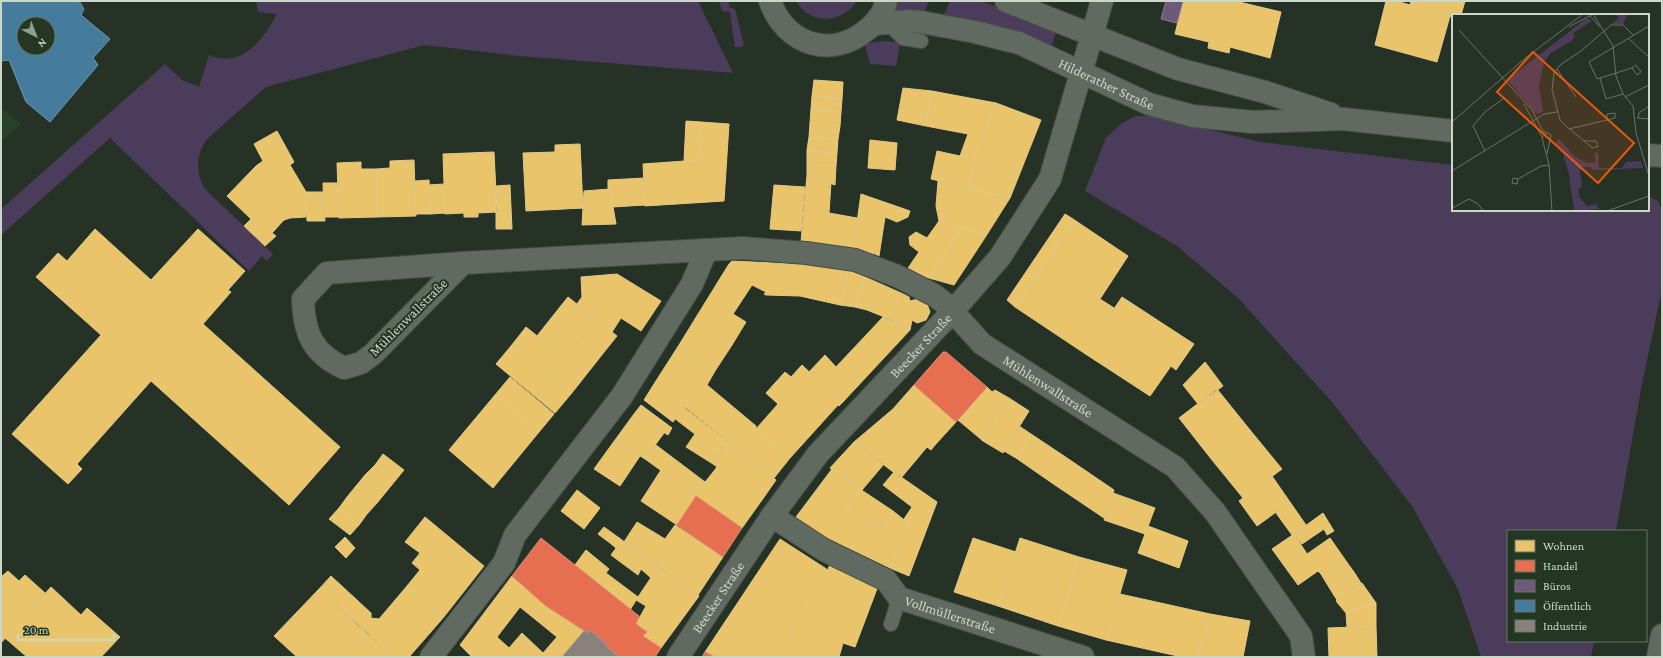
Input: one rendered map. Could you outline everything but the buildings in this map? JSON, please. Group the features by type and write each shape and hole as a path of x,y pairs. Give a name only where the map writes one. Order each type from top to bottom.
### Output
{"street":[{"path":"770,1 773,13 784,28 799,39 817,45 839,46 858,38 881,24 886,1"},
{"name":"Hilderather Straße","path":"1006,1 1178,69 1265,92 1344,119"},
{"name":"Beecker Straße","path":"678,657 772,516 818,454 952,312 1000,257 1050,179 1102,1"},
{"name":"Hilderather Straße","path":"881,24 910,21 921,22 1019,43 1149,104 1193,116 1253,122 1344,119 1452,130"},
{"path":"1649,155 1662,156"},
{"name":"Mühlenwallstraße","path":"463,263 373,354 361,362 344,368 333,362 316,346 306,330 303,299 327,273 463,263 743,248 806,253 855,260 897,276 934,295 982,344 1175,467 1215,512 1301,636 1304,657"},
{"path":"436,655 504,563 515,535 622,396 692,284 706,251"},
{"name":"Vollmüllerstraße","path":"772,516 824,550 886,580 898,598 1042,651 1080,657"},
{"path":"1658,657 1662,634"}],"lane":[{"path":"881,24 903,38 921,41"},
{"path":"891,624 898,598"}],"shaded area":[{"path":"256,1 698,1 733,73 520,56 424,45 266,87 206,140 200,152 198,164 198,171 205,189 273,254 267,261 262,256 249,271 110,138 1,235 1,209 165,64 182,80 199,87 209,55 221,58 232,58 250,50 265,33 277,14 258,12"},
{"path":"719,1 728,1 730,8 735,9 744,45 741,47 735,47 730,12 722,11"},
{"path":"796,1 857,1 844,14 826,19 809,15"},
{"path":"897,1 929,1 924,13 897,12 895,8"},
{"path":"950,1 977,1 987,3 1056,31 1051,48 943,17"},
{"path":"885,41 900,43 896,66 870,64 865,45"},
{"path":"1,108 21,124 1,142"},
{"path":"1136,116 1153,116 1260,142 1452,165 1452,211 1649,211 1649,196 1658,201 1662,210 1662,289 1641,389 1616,530 1507,530 1507,642 1594,642 1591,657 1481,657 1458,589 1412,506 1332,402 1238,298 1177,246 1085,191 1106,138 1122,123"}]}
